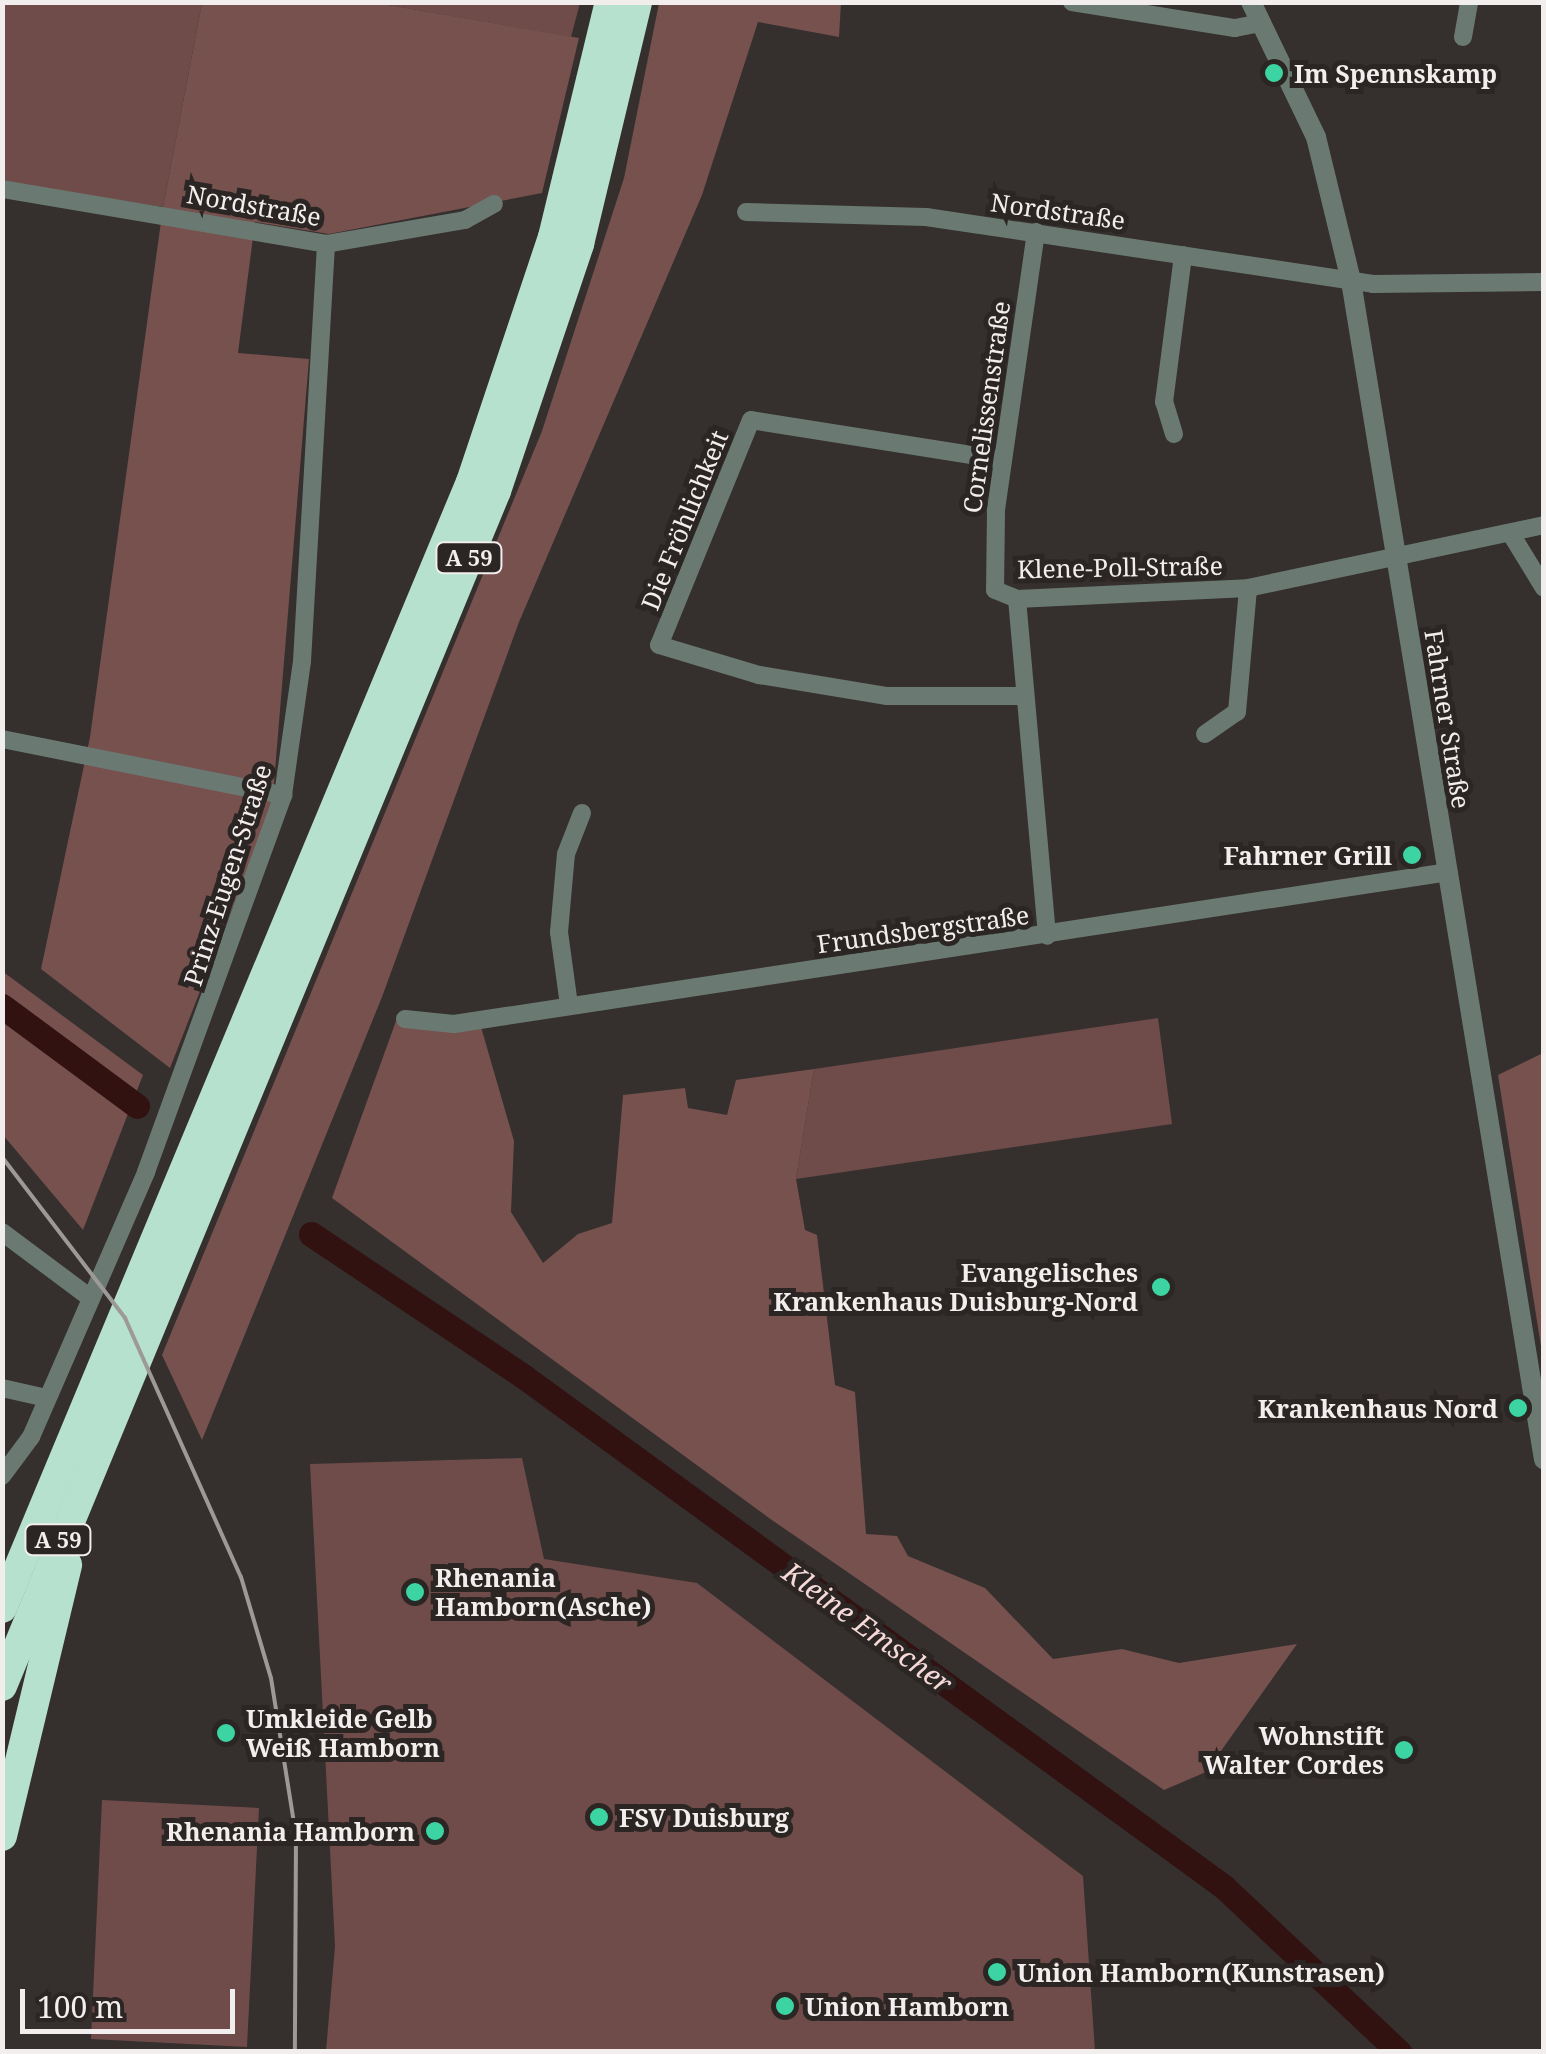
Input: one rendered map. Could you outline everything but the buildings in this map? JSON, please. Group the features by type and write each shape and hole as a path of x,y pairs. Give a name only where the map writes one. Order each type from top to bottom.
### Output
{"highway":[{"name":"A 59","path":"2,1608 471,482 553,237 610,2"},
{"name":"A 59","path":"2,1686 496,491 579,244 638,2"},
{"path":"2,1551 102,1367"},
{"path":"4,1824 21,1734 120,1396"}],"street":[{"path":"1072,2 1235,28 1260,23"},
{"name":"Fahrner Straße","path":"1251,2 1316,137 1350,281 1544,1459"},
{"path":"1463,36 1469,2"},
{"name":"Nordstraße","path":"2,189 326,244 465,220 494,204"},
{"name":"Nordstraße","path":"746,212 926,217 1350,281 1544,282"},
{"name":"Cornelissenstraße","path":"995,590 1003,460 1036,232"},
{"name":"Prinz-Eugen-Straße","path":"2,1476 32,1437 42,1397 172,1109 283,795 302,661 326,244"},
{"path":"1174,434 1164,402 1183,255"},
{"name":"Die Fröhlichkeit","path":"1003,460 752,420 659,646 870,694 1020,696"},
{"name":"Klene-Poll-Straße","path":"995,590 1017,599 1248,588 1397,563 1544,524"},
{"path":"1511,534 1544,588"},
{"name":"Klene-Poll-Straße","path":"1205,734 1238,712 1248,588"},
{"path":"1017,599 1020,696 1047,936"},
{"path":"2,739 283,795"},
{"path":"569,1005 559,932 566,854 582,813"},
{"name":"Frundsbergstraße","path":"405,1018 454,1024 1448,872"},
{"path":"2,1232 88,1296"},
{"path":"2,1388 42,1397"}],"shaded area":[{"path":"2,3 202,3 163,207 3,183"},
{"path":"202,3 377,3 579,38 542,193 329,234 255,222 238,353 309,359 272,807 170,1068 41,969 90,737 163,207"},
{"path":"377,3 580,3 571,37"},
{"path":"659,3 841,3 839,37 758,22 702,195 519,622 382,997 202,1440 162,1355 542,431 624,178"},
{"path":"2,971 143,1075 83,1230 3,1135"},
{"path":"1158,1018 1172,1124 796,1179 814,1069"},
{"path":"396,1021 436,1031 481,1027 514,1141 511,1212 543,1263 578,1234 612,1223 623,1095 685,1088 688,1108 727,1115 736,1080 814,1069 796,1179 805,1230 817,1235 835,1385 855,1392 866,1534 897,1536 908,1556 985,1588 1053,1659 1122,1649 1179,1663 1297,1644 1206,1772 1164,1790 769,1518 332,1198"},
{"path":"1543,1053 1543,1359 1498,1075"},
{"path":"522,1458 544,1559 697,1583 1083,1876 1095,2051 326,2051 335,1946 310,1464"},
{"path":"102,1800 259,1808 247,2047 91,2039"}],"waterway":[{"name":"Kleine Emscher","path":"2,1006 137,1106"},
{"name":"Kleine Emscher","path":"311,1234 523,1376 1224,1887 1399,2052"}],"railway":[{"path":"2,1157 125,1318 241,1577 271,1678 296,1835 295,2052"}],"place":[{"name":"Im Spennskamp","path":"1274,73"},
{"name":"Fahrner Grill","path":"1412,855"},
{"name":"Evangelisches Krankenhaus Duisburg-Nord","path":"1161,1287"},
{"name":"Krankenhaus Nord","path":"1518,1408"},
{"name":"Rhenania Hamborn(Asche)","path":"415,1592"},
{"name":"Umkleide Gelb Weiß Hamborn","path":"226,1733"},
{"name":"Wohnstift Walter Cordes","path":"1404,1750"},
{"name":"FSV Duisburg","path":"599,1817"},
{"name":"Rhenania Hamborn","path":"435,1831"},
{"name":"Union Hamborn(Kunstrasen)","path":"997,1972"},
{"name":"Union Hamborn","path":"785,2006"}]}
